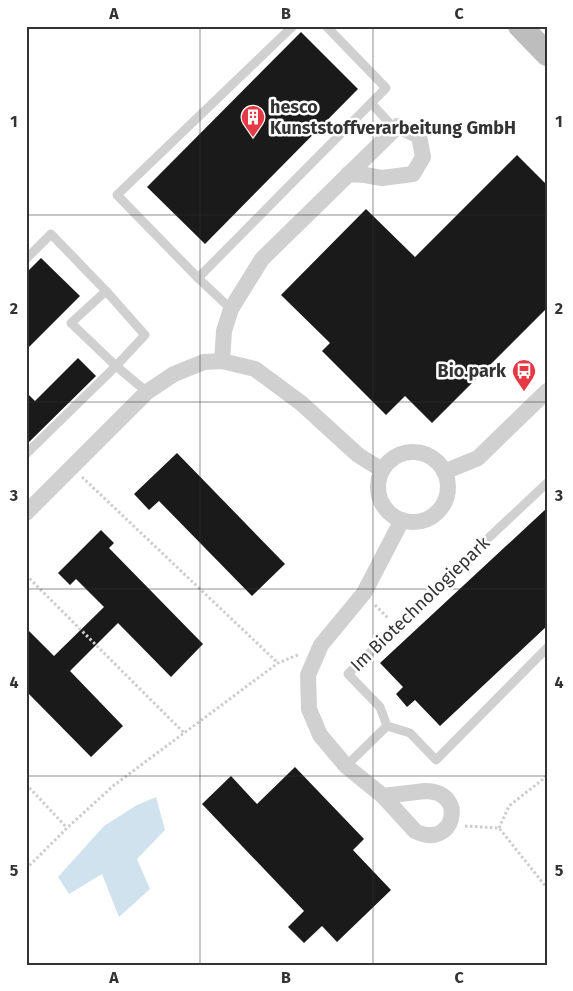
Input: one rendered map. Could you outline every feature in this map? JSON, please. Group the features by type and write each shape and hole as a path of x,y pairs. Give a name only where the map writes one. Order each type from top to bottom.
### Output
{"street":[{"path":"520,26 547,54"},
{"path":"222,361 224,331 231,309 262,259 348,174 396,127 419,136 423,157 413,174 382,178 348,174"},
{"path":"29,505 71,467 146,392 174,374 204,362 222,361 255,368 301,403 358,455 382,470"},
{"path":"444,472 478,458 547,390"},
{"path":"408,452 430,456 444,472 448,483 447,495 442,506 435,514 425,520 414,522 393,516 381,500 378,480 382,470 398,456 408,452"},
{"path":"383,796 426,791 440,793 446,797 450,804 452,818 444,831 430,836 422,835 383,796 346,766 320,735 309,709 308,675 322,645 364,593 402,520"}],"lane":[{"path":"231,309 198,278 118,195 293,26"},
{"path":"198,278 386,88 326,26"},
{"path":"371,103 396,127"},
{"path":"26,259 52,234 145,335 26,454"},
{"path":"106,291 71,323 146,392"},
{"name":"Im Biotechnologiepark","path":"387,726 380,707 348,674 547,483"},
{"path":"346,766 387,726 410,733 436,760 547,648"}],"path":[{"path":"71,467 278,663"},
{"path":"26,575 184,733"},
{"path":"364,593 396,627"},
{"path":"26,869 113,786 278,663 322,645"},
{"path":"499,828 509,806 547,776"},
{"path":"26,784 67,828"},
{"path":"449,825 499,828 547,888"}],"water":[{"path":"156,797 165,830 137,859 150,889 119,917 102,874 69,894 58,877 104,826 137,805"}],"building":[{"name":"hesco Kunststoffverarbeitung GmbH","path":"301,32 358,89 205,244 147,187"},
{"path":"517,155 547,185 547,308 432,423 405,396 386,415 322,351 330,343 281,295 366,209 415,257"},
{"path":"41,258 80,296 26,350 26,273"},
{"path":"78,358 96,376 26,445 26,392 35,401"},
{"path":"177,453 285,564 252,596 159,501 149,510 134,494"},
{"path":"547,508 547,626 440,726 415,700 407,707 396,694 403,687 380,663"},
{"path":"101,530 114,543 109,548 203,644 171,677 118,623 70,671 123,726 91,757 26,691 26,628 54,656 104,607 76,579 70,585 58,573"},
{"path":"295,767 364,839 353,850 391,890 337,942 322,926 304,943 288,927 304,911 202,804 231,776 257,804"}],"place":[{"name":"hesco Kunststoffverarbeitung GmbH","path":"253,138"},
{"name":"Bio.park","path":"524,392"}]}
